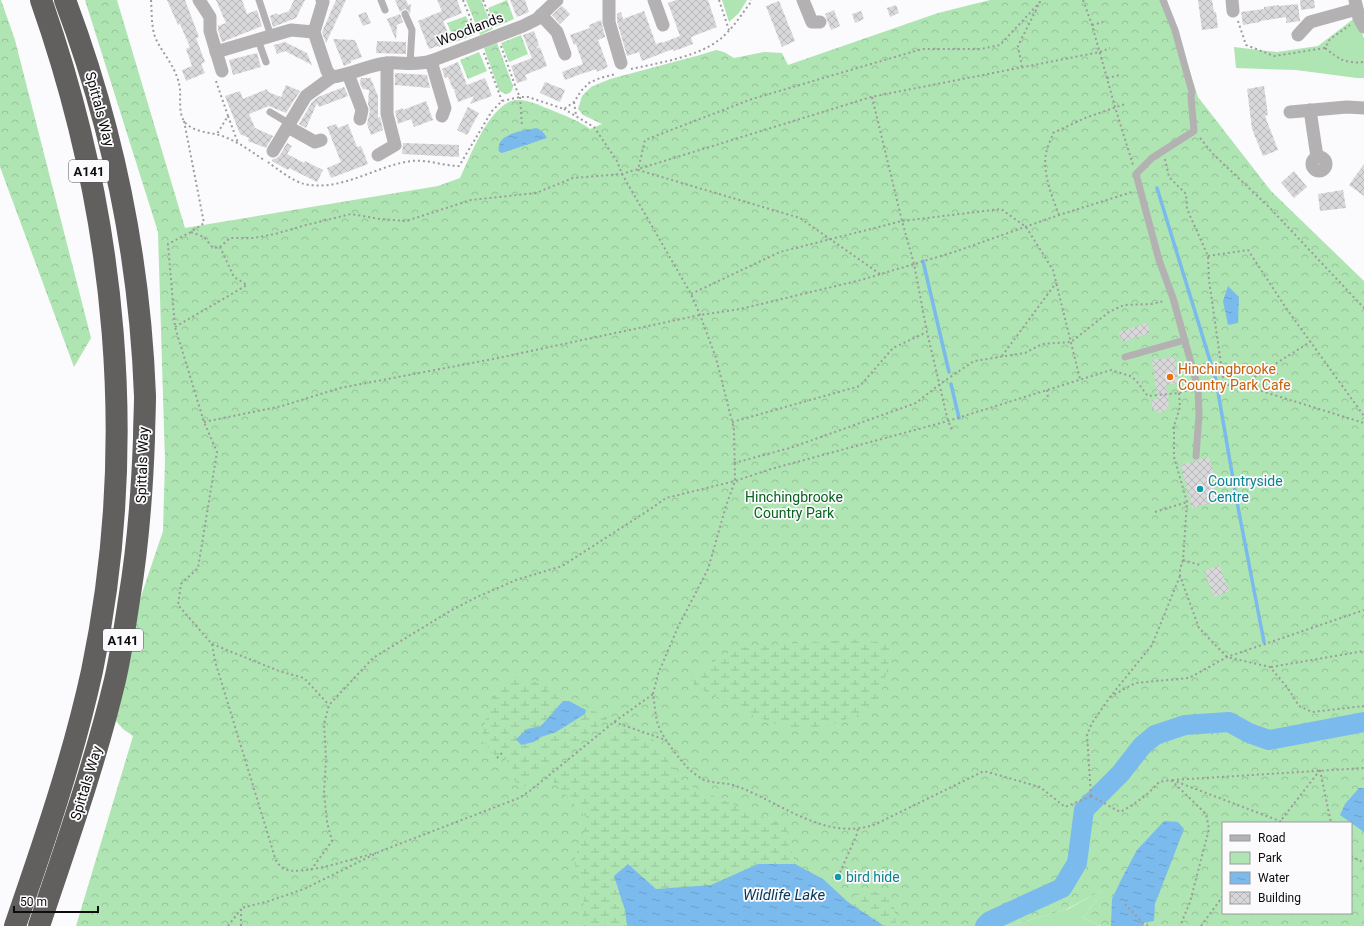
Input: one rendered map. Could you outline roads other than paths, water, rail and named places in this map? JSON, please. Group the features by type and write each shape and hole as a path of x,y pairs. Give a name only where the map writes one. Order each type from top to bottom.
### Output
{"highway":[{"name":"Spittals Way","path":"15,926 65,776 92,670 102,617 109,559 116,460 116,398 113,329 104,246 86,156 66,79 41,0"},
{"name":"Spittals Way","path":"39,926 87,783 105,722 116,677 135,562 143,464 145,398 142,342 130,240 118,180 92,79 65,0"}],"street":[{"path":"199,0 210,17 210,30 222,71"},
{"path":"273,151 306,96 332,77 327,71 314,32 323,2 322,0"},
{"path":"609,0 609,22 622,69"},
{"path":"654,0 663,25"},
{"path":"803,0 812,22 820,22"},
{"name":"Woodlands","path":"332,77 348,74 370,66 388,63 421,65 523,26 537,19 556,1"},
{"path":"1298,34 1310,22 1356,4 1364,27"},
{"path":"541,15 557,32 565,54"},
{"path":"216,52 291,30 314,32"},
{"name":"Woodlands","path":"431,61 445,108 442,116"},
{"path":"378,155 395,145 388,114 388,63"},
{"path":"348,74 362,110 360,119"},
{"path":"1290,112 1347,107 1364,108"},
{"path":"1310,110 1318,157"},
{"path":"289,125 314,142 321,140"}],"lane":[{"path":"259,0 266,62"},
{"path":"381,0 385,10"},
{"path":"1163,0 1175,30 1191,85 1194,131 1152,158 1136,174 1159,260 1173,298 1198,388 1199,415 1196,456"},
{"path":"404,14 412,30 410,64"},
{"path":"270,112 289,125"},
{"path":"1125,357 1185,340"}],"water":[{"path":"536,128 540,129 547,138 502,153 499,152 501,141 506,137 511,134"},
{"path":"1228,286 1239,297 1238,323 1228,325 1223,301"},
{"path":"563,701 569,701 586,710 585,714 556,732 541,737 534,742 521,745 516,739 527,729 541,726"},
{"path":"1359,788 1364,788 1364,832 1352,822 1340,815 1345,804"},
{"path":"1164,821 1178,822 1184,829 1155,904 1154,921 1143,923 1144,926 1111,926 1112,899 1122,878 1137,850"},
{"name":"Wildlife Lake","path":"628,864 656,889 711,885 758,864 795,864 823,879 848,902 884,926 627,926 625,910 614,876"}],"waterway":[{"path":"1157,188 1216,380"},
{"path":"923,261 949,372"},
{"path":"951,384 959,418"},
{"path":"1218,392 1237,502 1264,642"},
{"path":"985,926 990,921 1062,888 1077,863 1084,810 1120,774 1142,746 1155,735 1185,725 1229,722 1249,733 1269,740 1364,722"}],"place":[{"name":"Hinchingbrooke Country Park Cafe","path":"1170,377"},
{"name":"Countryside Centre","path":"1200,489"},
{"name":"bird hide","path":"838,877"}],"park label":[{"name":"Hinchingbrooke Country Park","path":"794,506"}]}
